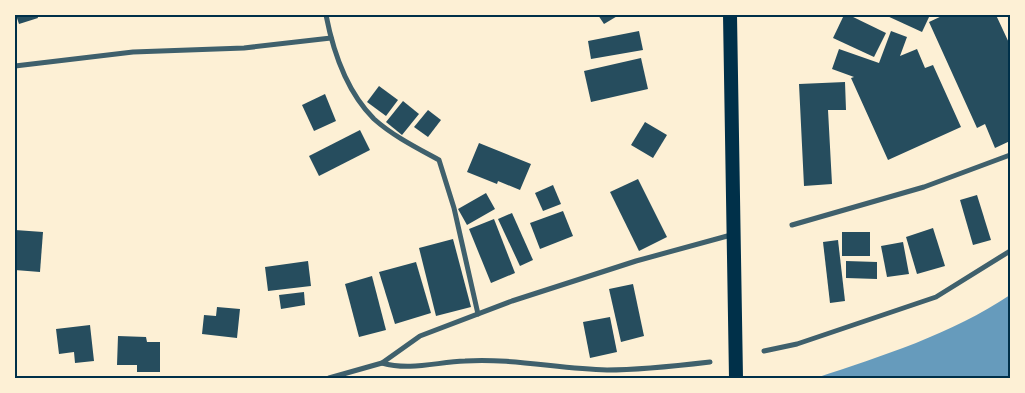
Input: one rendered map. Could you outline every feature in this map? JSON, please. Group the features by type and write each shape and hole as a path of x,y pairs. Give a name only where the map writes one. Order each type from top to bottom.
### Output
{"highway":[{"path":"730,15 732,234 736,307 736,378"}],"street":[{"path":"326,15 336,54 357,96 374,118 402,139 439,160 454,208 478,314"},
{"path":"15,66 133,52 244,48 331,38"},
{"path":"792,225 924,186 1010,155"},
{"path":"329,378 382,363 420,336 478,314 636,261 732,234"},
{"path":"764,351 797,344 936,297 1010,250"},
{"path":"382,363 397,367 414,367 466,361 606,370 710,362"}],"water":[{"path":"1010,295 1010,378 816,378 941,333 988,309"}],"building":[{"path":"16,15 37,15 38,18 19,24"},
{"path":"598,15 619,15 604,24"},
{"path":"844,15 849,15 886,33 874,57 833,38"},
{"path":"885,15 930,15 922,32"},
{"path":"944,15 996,15 1010,45 1010,141 995,148 985,124 977,128 929,22"},
{"path":"639,31 643,50 591,59 588,41"},
{"path":"891,31 907,37 900,56 917,49 925,68 933,65 961,127 888,160 851,78 854,77 832,69 839,49 879,63"},
{"path":"641,58 648,89 591,102 584,71"},
{"path":"845,82 846,110 828,110 832,184 804,186 799,84"},
{"path":"379,86 398,100 386,116 367,102"},
{"path":"325,94 336,121 314,131 302,105"},
{"path":"403,101 419,114 402,135 386,122"},
{"path":"428,110 441,120 428,137 414,127"},
{"path":"645,122 667,135 653,158 631,145"},
{"path":"360,130 370,150 319,176 309,156"},
{"path":"479,143 531,164 520,190 498,181 497,184 467,172"},
{"path":"638,179 667,237 639,251 610,192"},
{"path":"553,185 561,204 543,211 535,193"},
{"path":"486,193 495,209 467,225 458,209"},
{"path":"977,195 991,240 973,245 960,200"},
{"path":"563,211 573,236 540,249 530,223"},
{"path":"512,213 533,260 520,266 498,219"},
{"path":"494,219 515,273 491,283 469,229"},
{"path":"933,228 945,266 917,274 906,237"},
{"path":"15,230 43,232 40,272 15,270"},
{"path":"842,232 870,232 870,256 842,256"},
{"path":"453,239 471,307 436,316 419,248"},
{"path":"838,240 845,301 830,303 823,242"},
{"path":"903,242 909,274 887,277 881,246"},
{"path":"308,261 311,286 268,291 265,267"},
{"path":"846,261 877,262 877,279 846,278"},
{"path":"416,262 431,313 395,324 379,272"},
{"path":"372,276 386,330 359,337 345,284"},
{"path":"633,284 644,336 621,342 609,289"},
{"path":"304,292 305,305 281,309 279,295"},
{"path":"217,307 240,309 237,338 202,334 204,315 216,316"},
{"path":"610,317 617,352 590,358 583,322"},
{"path":"90,325 94,361 75,363 74,352 59,354 56,329"},
{"path":"118,336 146,337 147,342 160,342 160,372 137,372 137,365 117,365"}]}
